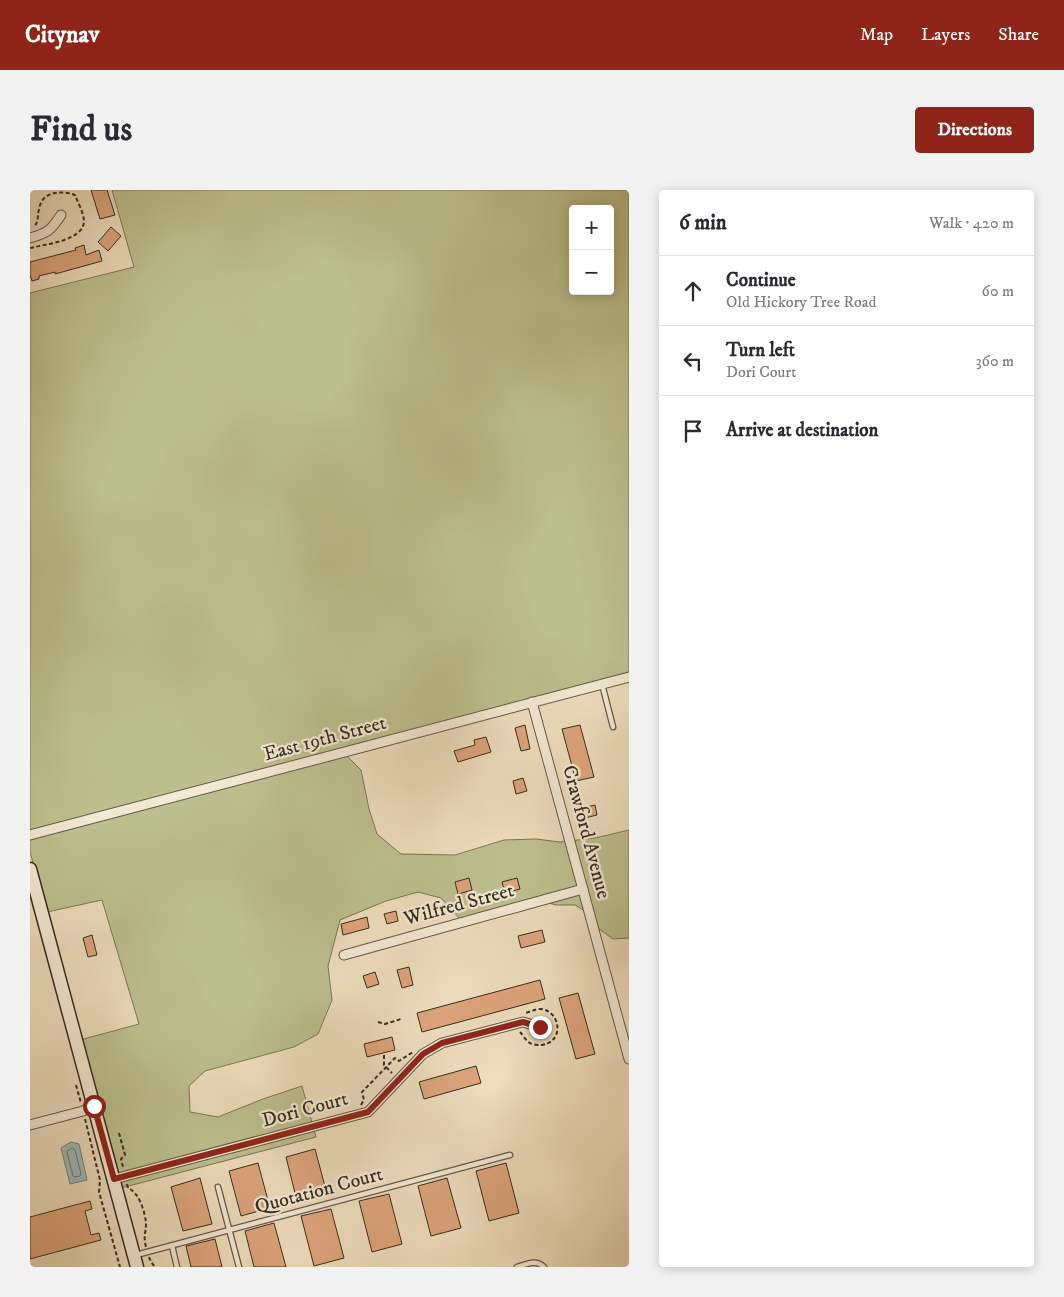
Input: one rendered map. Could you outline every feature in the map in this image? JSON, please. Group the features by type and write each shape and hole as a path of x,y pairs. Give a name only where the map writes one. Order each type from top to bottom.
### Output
{"street":[{"path":"30,238 45,234 53,228 61,215"},
{"name":"East 19th Street","path":"30,835 629,677"},
{"name":"Crawford Avenue","path":"532,702 629,1059"},
{"path":"30,869 94,1106 119,1178 136,1261"},
{"name":"Wilfred Street","path":"344,955 583,889"},
{"name":"Dori Court","path":"119,1178 368,1112 423,1054 442,1043 523,1022 540,1027"},
{"path":"30,1125 83,1111 94,1106"}],"lane":[{"path":"602,684 614,727"},
{"name":"Quotation Court","path":"136,1261 148,1252 510,1155"},
{"path":"218,1187 239,1267"},
{"path":"172,1246 177,1267"},
{"path":"517,1267 534,1262 540,1263 544,1267"}],"path":[{"path":"378,1022 386,1025 401,1019"},
{"path":"384,1055 384,1065 392,1073"},
{"path":"119,1133 125,1155 121,1159 119,1178 138,1195 146,1222 143,1236 150,1262 155,1267"}],"green space":[{"path":"112,190 629,190 629,681 347,756 361,770 369,809 377,834 401,854 455,855 504,840 536,839 560,842 595,838 629,830 629,938 613,939 595,926 588,913 575,905 556,905 542,901 480,921 459,918 441,898 418,892 386,901 340,920 328,966 332,1000 318,1034 294,1047 205,1071 189,1086 190,1112 218,1117 302,1086 316,1137 121,1188 80,1040 139,1024 102,900 47,912 30,852 30,293 134,267"}],"water":[{"path":"71,1142 79,1144 87,1180 70,1184 61,1148"}],"building":[{"path":"91,190 107,190 115,215 100,219"},
{"path":"111,227 121,236 108,251 98,242"},
{"path":"84,245 86,255 99,250 102,261 55,274 55,272 39,276 39,279 32,281 30,262 76,250 75,248"},
{"path":"525,725 530,749 521,751 515,728"},
{"path":"580,725 594,777 576,781 562,729"},
{"path":"486,737 491,752 458,762 454,751 475,745 474,740"},
{"path":"523,778 527,791 516,794 513,781"},
{"path":"595,805 597,815 581,819 578,809"},
{"path":"469,878 472,890 458,894 455,882"},
{"path":"517,878 520,889 505,893 502,882"},
{"path":"396,911 398,921 387,924 384,914"},
{"path":"367,917 369,928 343,935 341,924"},
{"path":"542,930 545,942 521,948 518,936"},
{"path":"92,935 97,955 88,957 83,938"},
{"path":"409,967 413,985 402,988 397,970"},
{"path":"375,972 379,984 367,988 363,976"},
{"path":"540,980 545,999 422,1032 417,1013"},
{"path":"578,993 595,1054 576,1059 559,998"},
{"path":"392,1037 395,1050 367,1057 364,1044"},
{"path":"476,1066 481,1083 424,1099 419,1082"},
{"path":"315,1149 327,1194 297,1201 286,1157"},
{"path":"258,1163 270,1208 241,1216 229,1171"},
{"path":"506,1163 519,1213 489,1221 476,1171"},
{"path":"200,1178 212,1224 183,1231 171,1187"},
{"path":"447,1178 461,1228 431,1236 418,1186"},
{"path":"389,1194 402,1244 372,1252 359,1201"},
{"path":"90,1201 92,1209 85,1211 91,1235 99,1233 101,1240 30,1259 30,1217"},
{"path":"331,1209 344,1258 314,1266 301,1216"},
{"path":"274,1223 286,1267 254,1267 245,1231"},
{"path":"215,1239 222,1267 191,1267 186,1246"}],"route":[{"path":"94,1106 114,1179 368,1112 423,1054 442,1043 523,1022 540,1027"}]}
